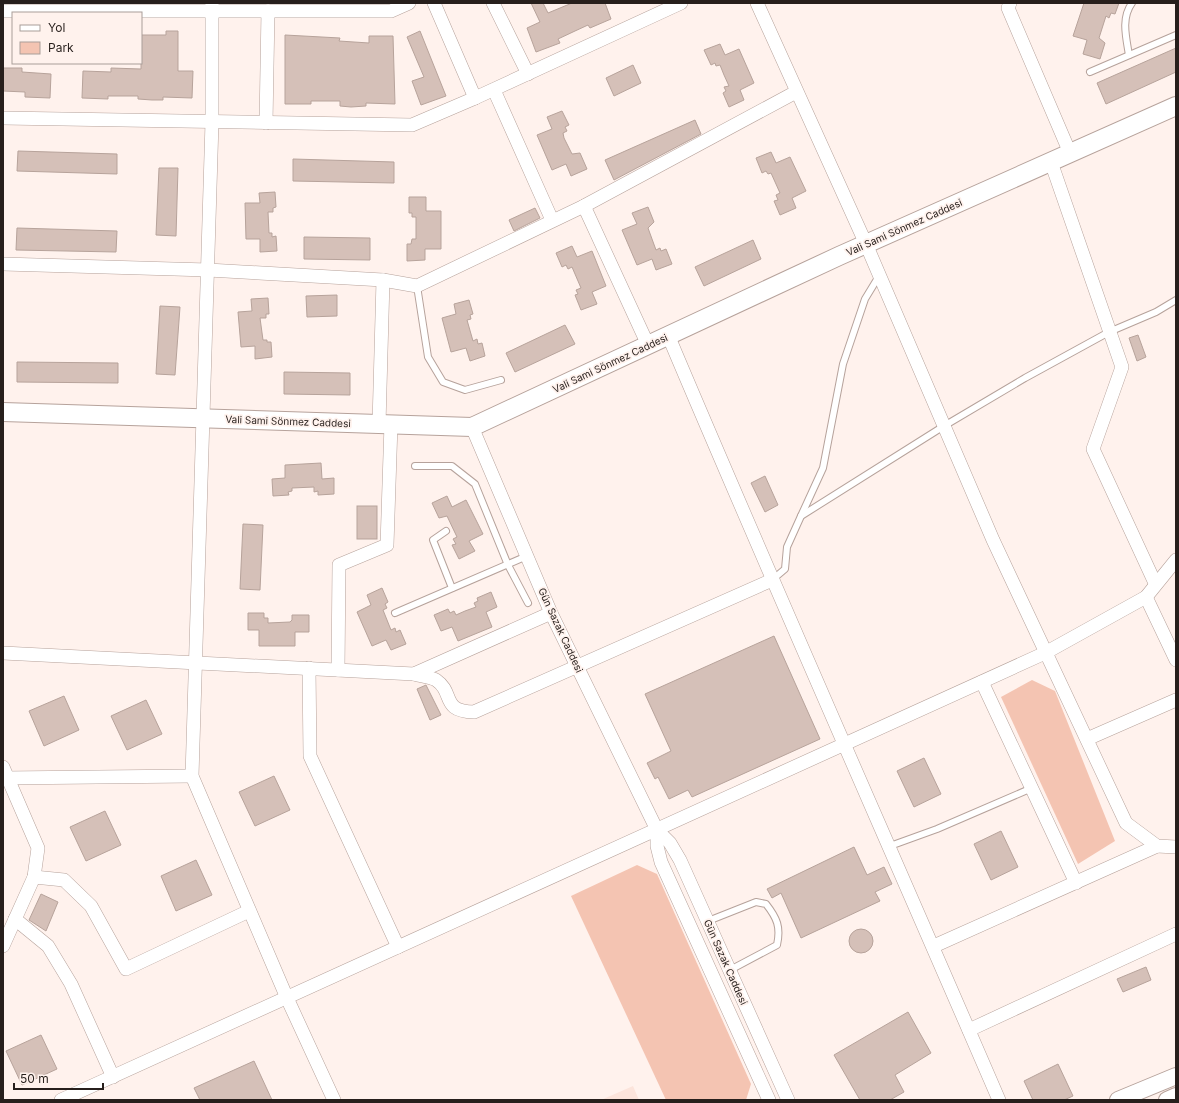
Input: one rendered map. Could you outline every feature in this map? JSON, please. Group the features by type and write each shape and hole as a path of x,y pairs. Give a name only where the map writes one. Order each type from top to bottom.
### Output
{"main road":[{"name":"Vali Sami Sönmez Caddesi","path":"3,412 472,427 866,244 1176,106"}],"street":[{"path":"3,11 212,7 268,11 391,11 409,3"},
{"path":"434,3 475,98"},
{"path":"493,3 528,74"},
{"path":"3,118 412,125 494,90 666,6 681,3"},
{"path":"757,3 866,244 993,540 1088,739 1126,823 1157,846"},
{"path":"1010,3 1008,8 1070,153"},
{"path":"212,7 212,122 192,776 287,998 334,1100"},
{"path":"266,123 268,11"},
{"path":"494,90 552,220"},
{"path":"3,264 208,270 384,280 417,286 584,206 796,92"},
{"path":"1051,162 1122,367 1093,449 1155,583"},
{"path":"584,206 648,345"},
{"path":"338,670 339,565 387,545 384,280"},
{"path":"668,335 772,580 934,946 999,1100"},
{"name":"Gün Sazak Caddesi","path":"472,427 551,613 578,665 657,830 670,842 680,860 788,1100"},
{"path":"61,1100 1046,653 1146,596 1155,583 1176,560"},
{"path":"3,653 414,674 436,680 443,689 451,705 461,711 474,712 772,580"},
{"path":"1146,596 1176,660"},
{"path":"414,674 551,613"},
{"path":"309,668 310,756 398,947"},
{"path":"982,682 1076,883"},
{"path":"1088,739 1176,700"},
{"path":"3,946 34,877 38,848 5,775 192,776"},
{"name":"Gün Sazak Caddesi","path":"657,830 657,846 661,862 769,1100"},
{"path":"934,946 1157,846 1176,847"},
{"path":"34,877 64,880 91,906 126,969 249,911"},
{"path":"15,919 48,946 71,984 113,1077"},
{"path":"969,1030 1176,934"},
{"path":"1118,1100 1176,1076"},
{"path":"1167,1100 1176,1096"}],"lane":[{"path":"1129,55 1125,25 1126,11 1132,3"},
{"path":"1090,72 1176,35"},
{"path":"772,580 785,568 787,547 823,468 844,364 865,299 879,275"},
{"path":"417,286 428,357 443,382 464,390 501,380"},
{"path":"801,516 944,426 1025,378 1109,332 1156,312 1176,300"},
{"path":"415,466 452,466 475,484 508,565 528,603"},
{"path":"446,531 433,540 452,588"},
{"path":"394,613 528,556"},
{"path":"890,846 937,829 1032,788"},
{"path":"708,921 756,902 766,904 775,916 780,933 777,945 730,970"}],"shaded area":[{"path":"633,1086 639,1100 601,1100"}],"green space":[{"path":"1032,680 1055,691 1115,841 1078,864 1001,697"},
{"path":"637,865 657,874 751,1084 746,1100 666,1100 571,896"}],"building":[{"path":"531,3 543,3 548,13 572,3 605,3 611,19 590,28 588,25 558,39 560,43 536,52 527,28 540,22"},
{"path":"1084,3 1119,3 1115,14 1111,13 1109,18 1106,16 1099,38 1105,43 1100,59 1083,54 1087,40 1073,36"},
{"path":"166,31 178,31 178,71 193,71 192,98 163,97 163,100 152,100 138,99 138,96 108,96 108,99 82,98 83,71 111,72 111,68 141,69 142,35 166,35"},
{"path":"420,31 446,96 421,105 412,81 424,77 407,37"},
{"path":"285,35 340,38 339,41 369,43 369,36 393,36 395,104 366,103 366,106 351,107 340,106 340,101 311,101 311,104 285,104"},
{"path":"720,44 725,55 739,49 754,83 740,90 744,100 729,107 723,93 726,91 724,87 729,86 720,65 716,66 715,63 711,65 704,50"},
{"path":"1176,48 1176,72 1106,104 1097,83"},
{"path":"633,65 641,83 614,96 606,78"},
{"path":"3,68 22,68 22,72 51,74 50,98 25,97 25,92 3,91"},
{"path":"562,111 569,125 565,127 567,131 563,133 564,138 572,154 580,153 587,169 571,176 566,164 552,170 537,135 552,129 547,117"},
{"path":"695,120 701,134 614,180 605,160"},
{"path":"18,151 117,154 117,174 17,171"},
{"path":"771,152 776,163 790,157 806,191 792,198 796,208 780,215 774,201 778,200 776,195 780,193 771,173 768,174 766,171 762,173 756,158"},
{"path":"293,159 394,162 394,183 293,181"},
{"path":"159,168 178,168 176,236 156,235"},
{"path":"275,192 276,207 273,208 273,212 268,212 269,233 272,233 272,237 276,236 277,251 260,252 260,239 246,239 245,203 260,203 259,193"},
{"path":"409,197 426,197 426,211 441,211 441,249 425,249 425,260 407,261 407,244 411,244 412,239 416,239 416,217 412,217 412,213 409,213"},
{"path":"648,207 654,222 648,228 656,250 660,248 661,251 666,249 672,264 656,270 652,259 637,265 622,230 637,224 632,213"},
{"path":"535,208 540,218 514,231 509,220"},
{"path":"17,228 117,231 116,252 16,250"},
{"path":"304,237 370,238 370,260 304,259"},
{"path":"753,240 761,259 704,286 695,267"},
{"path":"572,246 577,257 592,251 606,286 592,292 597,304 581,310 575,295 578,294 576,290 581,288 572,267 568,269 566,265 562,267 556,253"},
{"path":"337,295 337,316 307,317 306,296"},
{"path":"268,298 269,314 266,314 266,318 260,318 263,340 271,342 272,357 255,359 255,346 241,347 238,312 252,311 251,299"},
{"path":"469,300 473,314 470,315 471,319 467,320 473,341 477,339 478,344 482,343 485,356 470,361 466,348 451,352 442,318 456,314 454,304"},
{"path":"160,306 180,307 175,375 156,374"},
{"path":"565,325 575,344 515,372 506,353"},
{"path":"1138,335 1146,357 1137,361 1129,338"},
{"path":"17,362 118,363 118,383 17,382"},
{"path":"284,372 350,373 350,395 284,394"},
{"path":"321,463 322,479 334,478 334,494 318,495 318,491 314,492 314,487 292,488 292,491 288,492 289,495 273,496 272,479 285,478 285,465"},
{"path":"765,476 778,505 765,512 751,483"},
{"path":"447,496 452,507 466,500 483,534 469,541 475,551 459,559 452,545 456,544 453,539 457,537 447,516 439,518 432,503"},
{"path":"357,506 377,506 377,539 357,539"},
{"path":"243,524 263,525 260,590 240,589"},
{"path":"382,588 388,602 385,604 387,608 383,610 391,630 395,628 396,632 400,630 406,644 391,650 386,640 372,646 357,612 371,605 367,595"},
{"path":"491,592 497,607 486,612 492,627 458,641 452,627 441,631 434,615 448,609 450,613 454,611 456,615 476,607 474,603 478,601 477,598"},
{"path":"248,613 264,613 264,618 268,618 268,623 290,622 292,620 292,615 309,615 309,632 295,632 295,646 259,646 259,630 248,630"},
{"path":"774,636 820,739 692,797 688,790 669,799 658,777 655,779 647,763 671,751 645,694"},
{"path":"426,685 441,715 430,720 417,689"},
{"path":"64,696 79,730 44,746 29,711"},
{"path":"146,700 162,734 127,750 111,716"},
{"path":"924,758 941,794 914,807 897,771"},
{"path":"274,776 290,810 255,826 239,792"},
{"path":"105,811 121,845 86,861 70,827"},
{"path":"1001,831 1018,867 991,880 974,844"},
{"path":"854,847 867,875 884,867 892,884 875,892 880,901 801,938 781,893 772,898 767,889"},
{"path":"196,860 212,895 176,911 161,876"},
{"path":"41,894 58,902 46,931 29,920"},
{"path":"861,929 869,933 873,941 869,949 861,953 853,949 849,941 853,933"},
{"path":"1146,967 1151,980 1123,992 1117,979"},
{"path":"908,1012 931,1053 895,1075 904,1092 890,1100 860,1100 834,1055"},
{"path":"41,1035 57,1069 22,1085 6,1051"},
{"path":"254,1061 272,1100 200,1100 194,1088"},
{"path":"1058,1064 1073,1096 1064,1100 1033,1100 1024,1081"}]}
